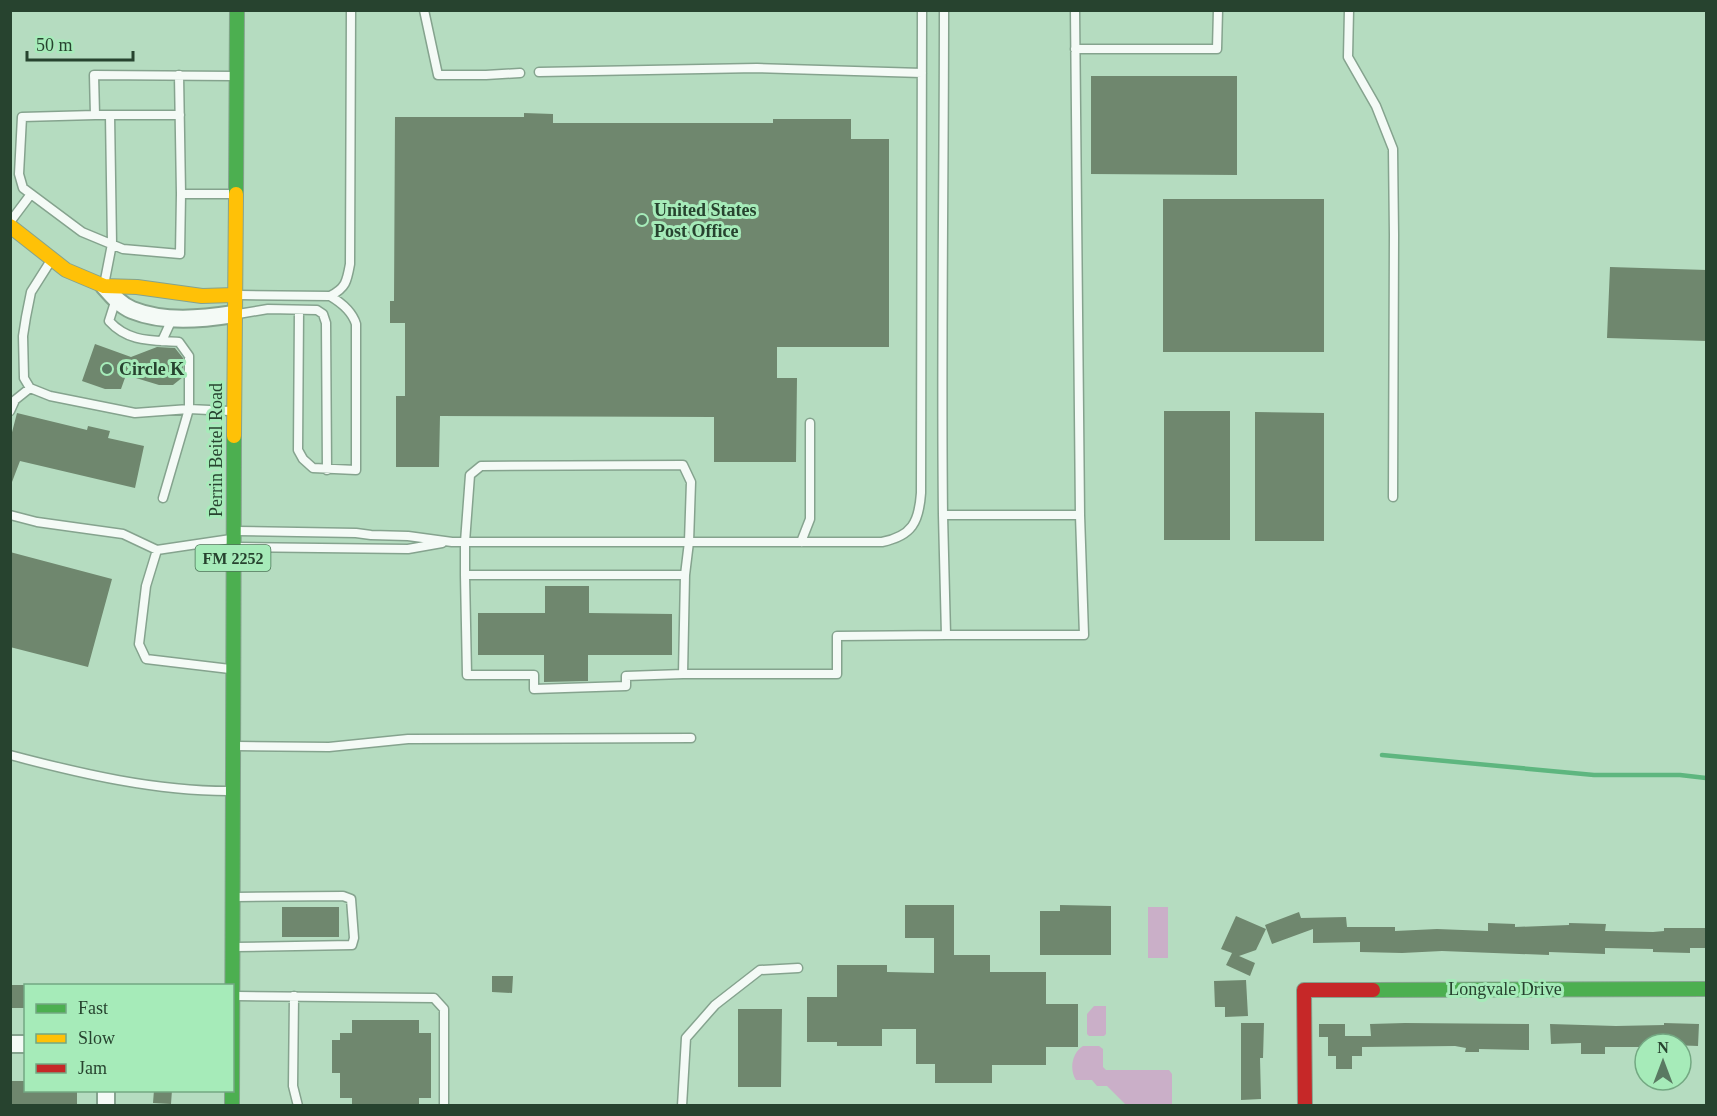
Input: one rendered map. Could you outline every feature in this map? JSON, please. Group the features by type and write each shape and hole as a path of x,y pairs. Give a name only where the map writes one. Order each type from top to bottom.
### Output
{"main road":[{"name":"Perrin Beitel Road","path":"233,984 234,295 237,10"},
{"path":"10,224 66,270 104,286 137,287 171,293 234,295"},
{"name":"Longvale Drive","path":"1305,1106 1304,990 1707,989"}],"street":[{"path":"104,286 116,299 131,309 173,317 202,319 234,314"}],"lane":[{"path":"330,296 340,291 347,280 350,264 351,10"},
{"path":"424,10 438,75 520,73"},
{"path":"10,515 37,522 123,534 157,550 233,539 356,532 452,542 882,542 898,539 913,528 920,510 922,10"},
{"path":"944,10 944,215 941,340 946,635"},
{"path":"683,674 685,575 689,542 691,482 683,465 481,466 470,475 465,542 467,675 534,675 534,689 626,686 626,676 837,674 837,636 1084,635 1080,515 1075,10"},
{"path":"1075,49 1216,49 1218,10"},
{"path":"1349,10 1348,57 1377,106 1393,149 1393,497"},
{"path":"539,72 757,68 922,73"},
{"path":"95,116 94,75 236,76"},
{"path":"179,75 180,115 181,194 180,254 123,249 82,232 23,188 19,174 22,117 180,115"},
{"path":"104,286 112,244 110,116"},
{"path":"10,224 31,194"},
{"path":"181,194 235,194"},
{"path":"52,259 31,292 26,317 23,336 24,378 30,388 50,396 135,412 189,408 234,411"},
{"path":"234,295 319,294 330,296 341,302 350,312 356,324 356,470 313,468 303,459 298,450 299,310"},
{"path":"116,299 109,321 115,328 134,339 179,342 189,356 189,408 162,498"},
{"path":"234,314 268,309 317,310 323,314 326,323 327,470"},
{"path":"162,341 173,317"},
{"path":"10,411 13,400 30,388"},
{"path":"801,542 810,519 810,423"},
{"path":"943,515 1080,515"},
{"path":"233,539 408,549 452,542"},
{"path":"157,550 146,586 139,644 146,659 233,670"},
{"path":"465,575 685,575"},
{"path":"234,747 329,747 408,740 691,738"},
{"path":"10,755 150,786 189,791 233,791"},
{"path":"233,897 344,896 351,899 354,938 352,945 233,946"},
{"path":"682,1106 686,1038 715,1005 760,970 798,968"},
{"path":"234,996 434,998 444,1009 444,1106"},
{"path":"294,996 293,1086 298,1106"}],"shaded area":[{"path":"1148,907 1168,907 1168,958 1148,958"},
{"path":"1094,1006 1106,1006 1106,1034 1104,1036 1087,1034 1087,1014"},
{"path":"1083,1046 1099,1046 1103,1049 1103,1067 1106,1070 1169,1070 1172,1074 1172,1104 1126,1105 1107,1086 1097,1086 1092,1080 1076,1080 1073,1062 1076,1053"}],"building":[{"path":"1091,76 1237,76 1237,175 1091,174"},
{"name":"United States Post Office","path":"524,113 553,114 553,123 773,123 773,119 851,119 851,139 889,139 889,347 777,347 777,378 797,378 796,462 714,462 714,417 440,416 439,467 396,467 396,396 405,396 405,323 390,323 390,301 394,301 395,117 524,117"},
{"path":"1163,199 1324,199 1324,352 1163,352"},
{"path":"1610,267 1707,270 1707,341 1607,338"},
{"path":"95,344 131,357 157,347 175,348 183,358 183,377 173,385 159,385 126,375 121,389 105,389 82,381"},
{"path":"1164,411 1230,411 1230,540 1164,540"},
{"path":"1255,412 1324,413 1324,541 1255,541"},
{"path":"17,413 87,430 88,426 110,431 108,438 144,446 135,488 20,461 12,482 10,482 10,440"},
{"path":"10,552 112,579 88,667 10,647"},
{"path":"545,586 589,586 589,613 672,614 672,655 588,655 588,681 544,682 544,655 478,655 478,613 545,613"},
{"path":"905,905 954,905 954,955 990,955 990,972 1046,972 1046,1004 1078,1004 1078,1047 1046,1047 1046,1065 992,1065 992,1083 935,1083 935,1064 916,1064 916,1029 882,1029 882,1046 837,1046 837,1042 807,1042 807,997 837,997 837,965 887,965 887,972 934,973 934,938 905,938"},
{"path":"1060,905 1111,906 1111,955 1040,955 1040,911 1060,911"},
{"path":"282,907 339,907 339,937 282,937"},
{"path":"1299,912 1301,918 1346,917 1347,927 1395,927 1395,931 1437,929 1488,931 1488,923 1515,924 1515,927 1569,925 1569,923 1606,924 1605,931 1653,932 1664,931 1664,928 1707,928 1707,948 1690,948 1690,953 1653,952 1653,949 1605,948 1605,954 1549,952 1549,955 1442,951 1360,952 1360,942 1313,943 1313,929 1272,944 1265,925"},
{"path":"1236,916 1266,929 1256,950 1239,956 1255,963 1250,976 1226,965 1232,953 1221,949"},
{"path":"492,976 513,976 512,993 492,992"},
{"path":"1246,980 1248,1016 1225,1017 1225,1007 1215,1007 1214,981"},
{"path":"10,985 24,985 24,1008 10,1008"},
{"path":"738,1009 782,1009 781,1087 738,1087"},
{"path":"352,1020 419,1020 419,1033 431,1033 431,1098 419,1098 419,1106 352,1106 352,1098 340,1098 340,1073 332,1073 332,1040 340,1040 340,1033 352,1033"},
{"path":"1241,1023 1264,1023 1263,1058 1260,1058 1261,1099 1241,1100"},
{"path":"1664,1023 1699,1024 1698,1046 1693,1046 1693,1032 1633,1032 1633,1047 1605,1047 1605,1054 1581,1054 1581,1043 1551,1044 1550,1024 1664,1025"},
{"path":"1319,1024 1345,1024 1345,1036 1371,1036 1370,1024 1529,1024 1529,1050 1479,1049 1479,1052 1465,1052 1466,1048 1455,1046 1362,1047 1362,1056 1352,1056 1352,1069 1336,1069 1336,1056 1328,1056 1328,1037 1319,1037"},
{"path":"10,1081 24,1081 24,1092 77,1092 77,1106 10,1106"},
{"path":"154,1092 172,1092 171,1104 153,1103"}],"waterway":[{"path":"1382,755 1594,775 1680,775 1706,778"}],"traffic: fast":[{"path":"236,194 237,10"},
{"path":"232,984 234,436"},
{"path":"1373,990 1706,989"},
{"path":"232,1092 232,1106"}],"traffic: slow":[{"path":"234,436 236,194"},
{"path":"10,226 66,270 104,286 137,287 202,296 234,295"}],"traffic: jam":[{"path":"1305,1106 1304,990 1373,990"}],"place":[{"name":"United States Post Office","path":"642,220"},
{"name":"Circle K","path":"107,369"}]}
